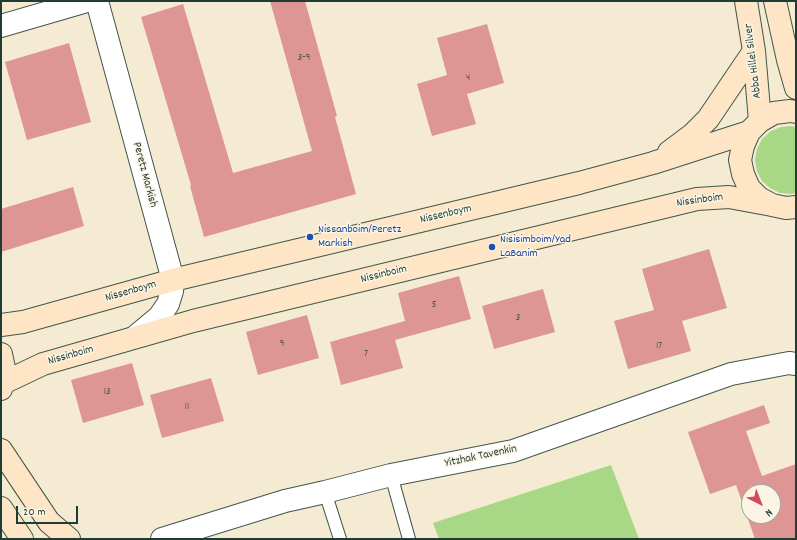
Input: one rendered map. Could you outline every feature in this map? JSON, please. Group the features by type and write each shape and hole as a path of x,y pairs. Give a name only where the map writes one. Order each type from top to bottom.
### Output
{"street":[{"path":"1,26 87,1"},
{"name":"Peretz Markish","path":"97,1 173,280 172,291 168,304 159,317 135,337"},
{"name":"Abba Hillel Silver","path":"746,1 754,51 754,126"},
{"path":"777,10 796,46"},
{"path":"777,10 796,88"},
{"path":"653,163 693,134 708,119 754,51"},
{"name":"Nissenboym","path":"1,326 23,322 173,280 579,183 653,163 754,126 774,113 790,111 796,112"},
{"path":"754,126 743,146 740,160 743,174 749,188 759,198 772,205"},
{"name":"Nissinboim","path":"2,386 43,364 192,321 697,199 729,197 786,208 796,207"},
{"path":"1,354 4,368 2,386"},
{"name":"Yitzhak Tavenkin","path":"162,539 285,501 391,475 512,451 731,374 788,363 796,364"},
{"path":"1,450 49,522 63,536 69,539"},
{"path":"1,508 22,539"}],"lane":[{"path":"391,475 409,539"},
{"path":"325,492 340,539"}],"green space":[{"path":"781,127 796,127 796,193 780,193 770,188 762,181 757,171 755,160 757,149 762,139 771,131"},
{"path":"611,465 639,539 439,539 433,523"}],"building":[{"path":"270,1 305,1 337,116 335,117 356,194 204,237 190,186 191,185 141,17 183,4 233,173 312,151"},
{"path":"487,24 504,83 467,94 476,124 432,136 417,84 447,75 437,38"},
{"path":"69,43 91,122 27,140 5,62"},
{"path":"73,187 84,226 1,252 1,209"},
{"path":"709,249 727,308 682,321 691,351 628,369 614,321 654,310 642,269"},
{"path":"459,276 471,319 395,340 403,368 341,385 330,342 405,321 398,293"},
{"path":"543,289 555,332 494,349 482,306"},
{"path":"307,315 319,358 258,375 246,332"},
{"path":"132,363 144,405 83,423 71,380"},
{"path":"211,378 224,421 162,438 150,395"},
{"path":"764,405 770,423 746,431 762,476 796,464 796,539 755,539 750,524 781,524 781,484 741,484 741,499 736,485 710,494 688,432"}],"place":[{"name":"Nissanboim/Peretz Markish","path":"310,237"},
{"name":"Nisisimboim/Yad LaBanim","path":"492,247"}]}
